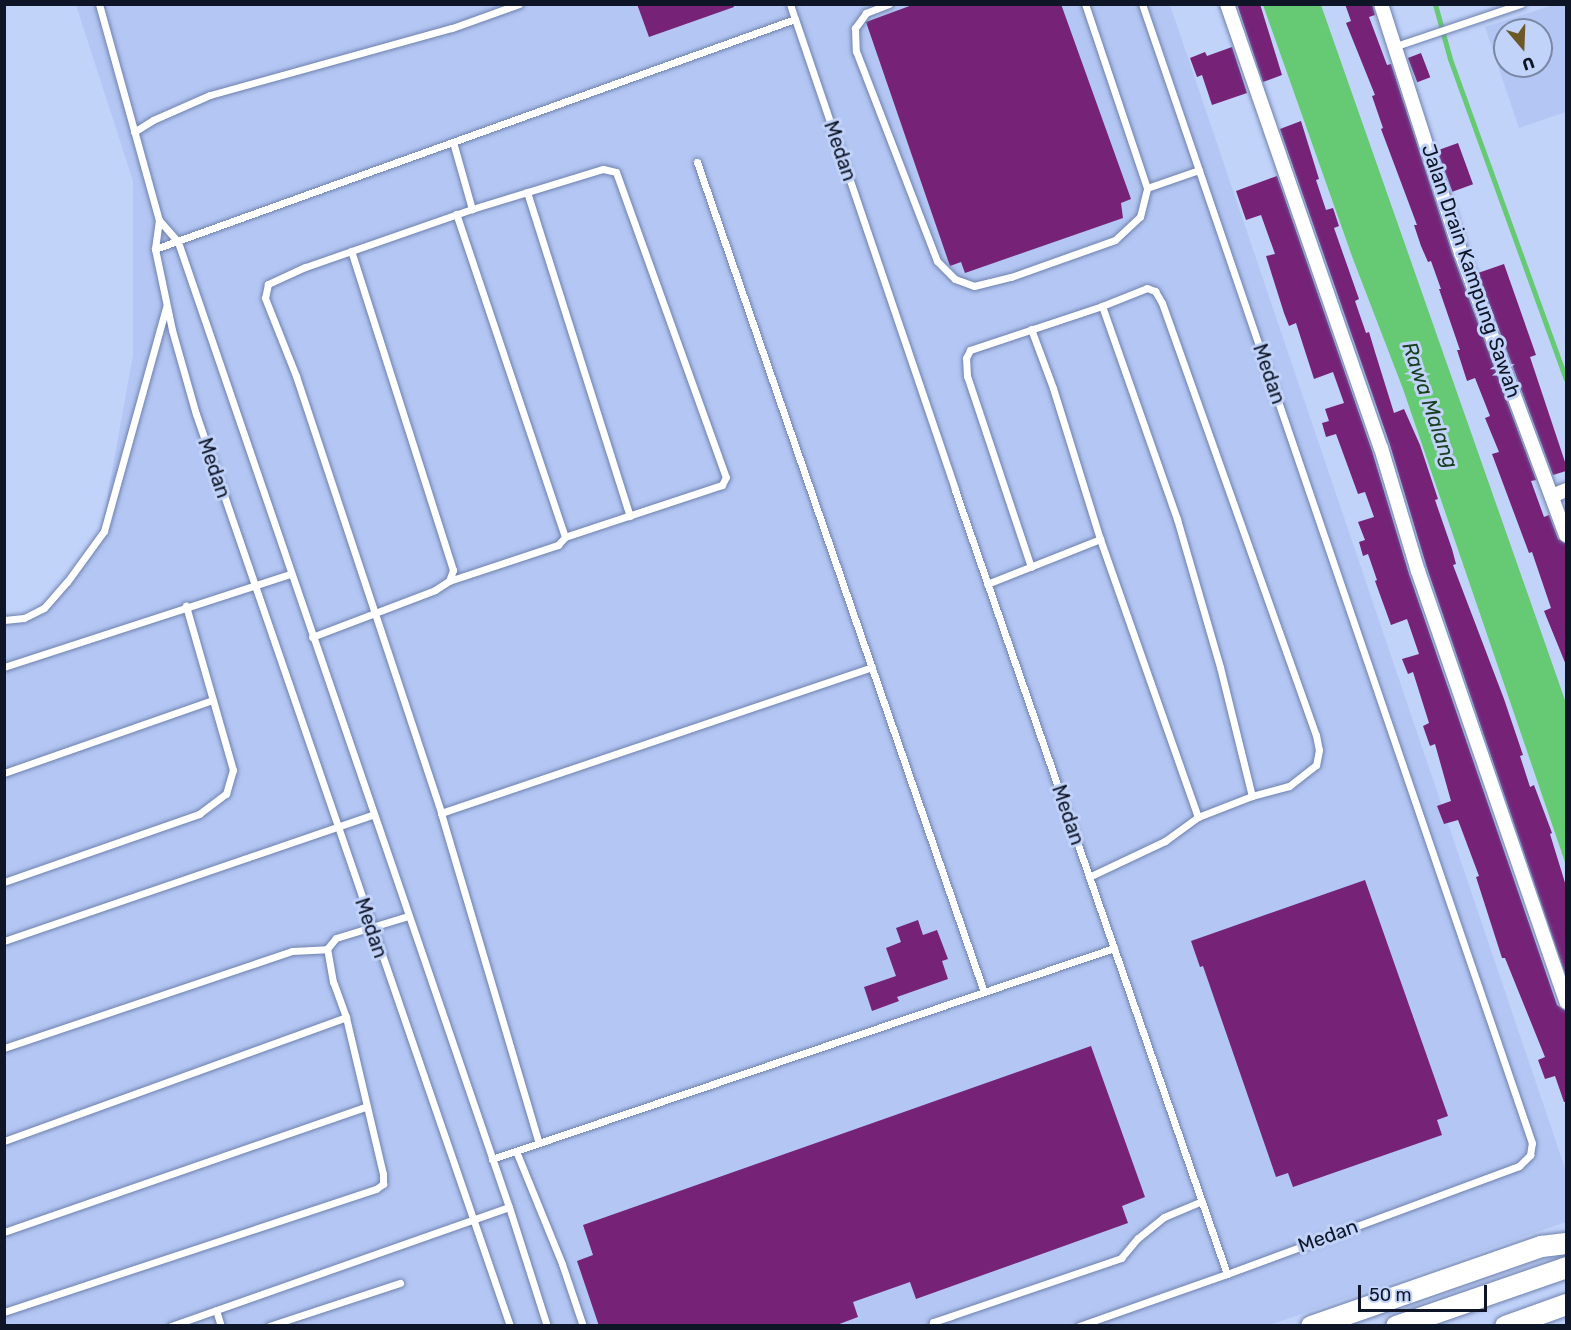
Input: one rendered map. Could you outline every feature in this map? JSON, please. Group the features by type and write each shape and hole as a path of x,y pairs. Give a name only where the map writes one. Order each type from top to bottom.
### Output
{"main road":[{"path":"1311,1326 1540,1246 1566,1243"},
{"path":"1396,1326 1566,1267"},
{"path":"1505,1326 1566,1304"}],"street":[{"path":"1227,4 1377,438 1418,571 1566,1002"},
{"name":"Jalan Drain Kampung Sawah","path":"1382,4 1461,253 1566,534"},
{"path":"1552,496 1566,490"}],"lane":[{"path":"99,4 159,220 178,242 509,1207 547,1326"},
{"path":"134,132 153,120 210,94 452,28 519,4"},
{"name":"Medan","path":"790,4 987,584 1227,1274 1519,1166 1530,1155 1532,1143 1142,4"},
{"path":"889,4 866,13 855,28 856,51 937,261 955,279 974,286 1011,277 1116,240 1140,217 1147,188 1085,4"},
{"path":"1396,46 1414,42 1521,4"},
{"path":"155,249 795,19"},
{"path":"453,142 472,209"},
{"path":"697,162 984,992"},
{"path":"312,637 375,615 435,590 449,581 558,545 565,537 722,485 726,477 616,172 603,169 527,192 456,214 305,267 268,284 265,298 296,376 375,615 441,813 539,1143"},
{"path":"1147,188 1199,170"},
{"path":"527,192 630,516"},
{"path":"456,214 565,537"},
{"name":"Medan","path":"159,220 155,249 166,304 196,414 371,929 475,1220 510,1326"},
{"path":"351,251 453,570 449,581"},
{"path":"1031,567 967,376 966,358 970,351 1102,306 1146,288 1155,291 1162,303 1316,735 1319,750 1316,765 1289,786 1252,796 1198,817 1165,841 1089,878"},
{"path":"4,620 24,618 44,608 67,582 104,531 166,304"},
{"path":"1102,306 1177,519 1220,667 1252,796"},
{"path":"1031,329 1056,398 1100,539 1198,817"},
{"path":"987,584 1100,539"},
{"path":"4,667 186,606 291,574"},
{"path":"4,882 199,814 226,794 233,770 186,606"},
{"path":"441,813 872,667"},
{"path":"4,772 213,700"},
{"path":"4,941 373,815"},
{"path":"4,1312 376,1189 382,1184 383,1174 346,1017 333,982 327,950 336,938 408,916"},
{"path":"492,1159 1114,948"},
{"path":"4,1048 292,951 327,950"},
{"path":"4,1141 346,1017"},
{"path":"4,1232 367,1106"},
{"path":"516,1151 562,1264 583,1326"},
{"path":"933,1326 933,1322 1121,1258 1138,1238 1164,1217 1202,1202"},
{"path":"171,1326 509,1207"},
{"path":"1079,1326 1227,1274"},
{"path":"269,1326 400,1283"},
{"path":"216,1310 221,1326"}],"shaded area":[{"path":"76,5 1170,5 1566,1171 1566,1222 1270,1325 5,1326 5,620 32,620 100,538 133,355 133,181"},
{"path":"1553,5 1566,5 1566,112 1519,128 1502,78 1553,78 1553,18 1513,18"},
{"path":"1493,24 1493,51 1485,27"}],"water":[{"name":"Rawa Malang","path":"1263,5 1321,5 1566,703 1566,865 1403,389 1353,259"}],"building":[{"path":"637,4 733,4 734,7 649,37"},
{"path":"915,4 1061,4 1131,199 1121,203 1123,218 965,273 961,262 950,266 866,22"},
{"path":"1237,4 1260,4 1282,75 1263,82"},
{"path":"1345,4 1372,4 1375,15 1369,17 1387,65 1391,64 1453,256 1536,480 1531,481 1544,517 1549,515 1558,539 1566,544 1566,665 1544,611 1551,608 1532,552 1529,553 1492,454 1499,452 1485,418 1490,416 1475,378 1467,381 1457,350 1460,350 1439,289 1441,289 1431,261 1428,262 1421,246 1414,225 1417,225 1381,129 1383,128 1372,96 1375,95 1346,23 1351,21"},
{"path":"1232,47 1247,93 1212,105 1202,75 1197,77 1190,58 1205,52 1207,56"},
{"path":"1421,53 1430,77 1417,82 1408,58"},
{"path":"1301,121 1326,210 1333,208 1339,226 1334,228 1359,299 1355,301 1366,333 1369,332 1394,413 1404,409 1420,445 1438,499 1435,500 1452,549 1456,564 1453,565 1504,699 1523,755 1520,756 1530,787 1534,785 1552,833 1550,834 1566,886 1566,976 1427,568 1390,445 1280,129"},
{"path":"1458,143 1473,184 1452,192 1437,151"},
{"path":"1277,176 1372,451 1409,574 1557,1005 1566,1011 1566,1102 1564,1102 1555,1076 1545,1079 1538,1060 1545,1057 1505,958 1502,958 1476,877 1479,876 1458,820 1444,824 1437,806 1451,801 1435,744 1430,746 1423,726 1429,723 1413,672 1408,674 1402,659 1419,654 1407,619 1391,625 1368,554 1363,556 1359,542 1365,540 1358,522 1374,517 1365,492 1358,494 1336,434 1326,437 1322,423 1329,421 1325,409 1344,403 1333,372 1314,379 1296,323 1289,326 1284,313 1266,256 1275,254 1261,215 1246,220 1236,191"},
{"path":"1504,264 1536,355 1530,357 1566,465 1566,471 1553,475 1478,273"},
{"path":"1365,880 1448,1116 1437,1120 1442,1135 1293,1187 1288,1173 1276,1177 1203,966 1200,967 1191,941"},
{"path":"918,920 923,935 937,930 948,959 942,961 948,979 897,997 899,1001 872,1011 864,987 896,976 886,948 901,942 896,928"},
{"path":"1091,1046 1145,1197 1122,1206 1128,1223 916,1299 910,1282 853,1302 858,1317 834,1326 599,1326 577,1261 593,1255 583,1225"}],"waterway":[{"path":"1435,4 1450,59 1566,379"}]}
